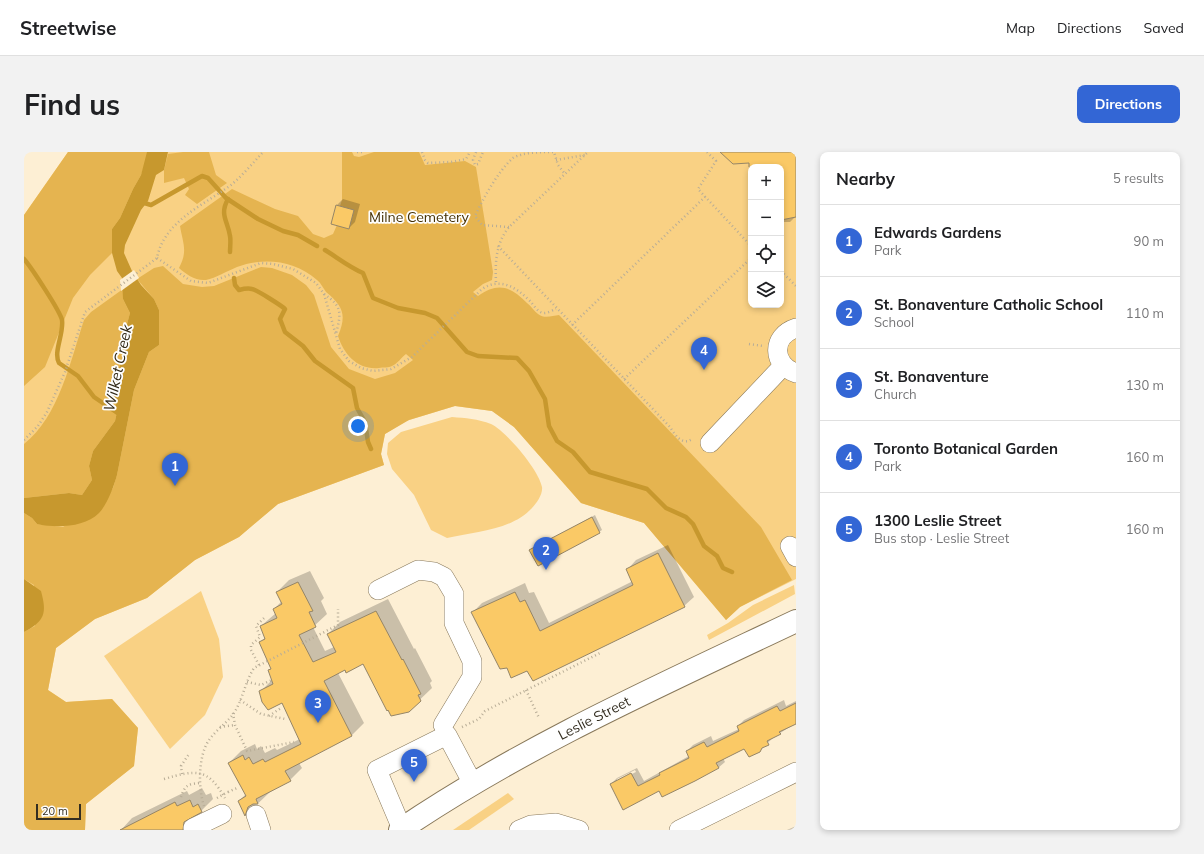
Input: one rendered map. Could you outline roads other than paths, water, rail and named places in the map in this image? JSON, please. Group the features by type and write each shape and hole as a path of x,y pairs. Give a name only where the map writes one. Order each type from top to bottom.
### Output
{"main road":[{"name":"Leslie Street","path":"401,829 473,784 582,723 796,621"}],"street":[{"path":"701,441 790,370 777,353 778,346 784,334 796,328"},
{"path":"378,590 418,570 434,572 444,577 454,594 454,623 472,662 472,677 445,730 377,770 401,829"},
{"path":"445,730 473,784"},
{"path":"679,830 796,772"},
{"path":"193,828 218,812"},
{"path":"519,830 531,825 556,822 579,830"}],"waterway":[{"path":"141,202 151,205 202,176 208,178 226,198 258,219 283,231 298,235 317,246"},
{"path":"228,199 225,205 224,214 230,236 230,252"},
{"path":"325,250 363,273 373,298 398,308 425,313 437,318 467,352 478,356 517,358 529,371 545,399 549,426 557,441 573,452 590,472 647,489 666,508 686,517 693,524 704,546 717,556 723,568 732,572"},
{"name":"Wilket Creek","path":"24,259 39,279 62,320 62,331 57,354 59,363 78,376 94,397 119,414"},
{"path":"234,278 235,285 239,290 255,290 285,309 280,319 285,332 303,346 315,361 353,388 357,408 365,422 368,442 371,449"}],"place":[{"name":"Toronto Botanical Garden","path":"704,370"},
{"name":"Edwards Gardens","path":"175,486"},
{"name":"St. Bonaventure Catholic School","path":"546,570"},
{"name":"St. Bonaventure","path":"318,723"},
{"name":"1300 Leslie Street","path":"414,782"}],"park label":[{"name":"Milne Cemetery","path":"419,217"}]}
